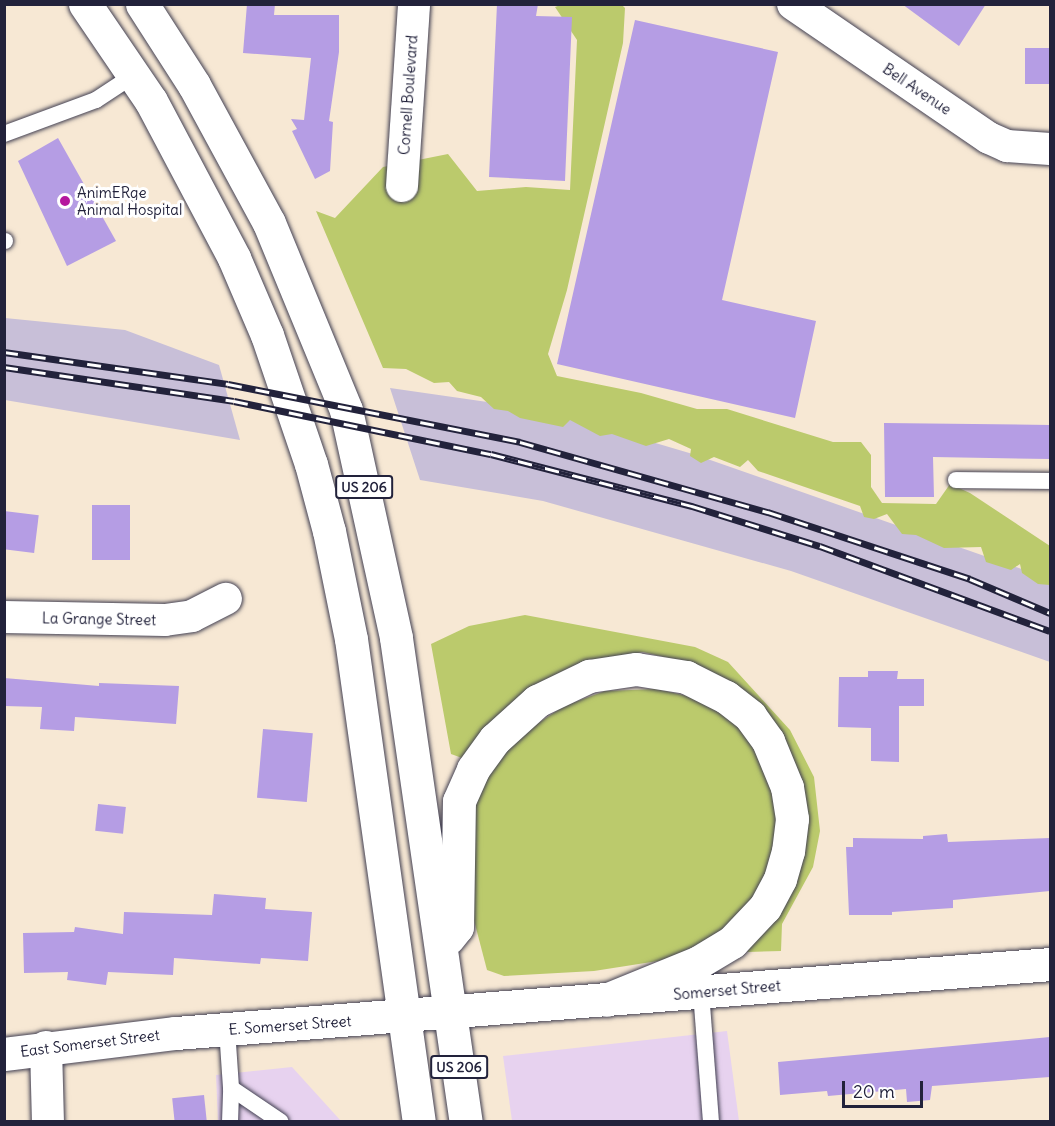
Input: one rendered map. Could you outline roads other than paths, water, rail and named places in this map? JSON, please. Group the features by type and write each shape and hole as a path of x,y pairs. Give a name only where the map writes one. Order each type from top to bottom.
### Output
{"main road":[{"name":"US 206","path":"86,4 134,75 194,177 234,258 267,335 311,464 329,531 351,639 419,1122"},
{"name":"US 206","path":"142,4 194,85 264,214 346,410 396,638 466,1122"},
{"path":"441,947 457,927 459,801 473,769 501,732 537,701 589,676 636,669 686,677 734,703 750,716 768,741 787,788 792,819 788,851 780,879 765,906 732,942 699,962 606,1000"},
{"name":"Somerset Street","path":"404,1016 1050,964"},
{"name":"E. Somerset Street","path":"176,1033 404,1016"},
{"name":"East Somerset Street","path":"4,1054 46,1047 176,1033"}],"street":[{"name":"Cornell Boulevard","path":"402,186 414,4"},
{"name":"Bell Avenue","path":"793,4 989,138 1007,146 1050,149"},
{"name":"La Grange Street","path":"4,617 165,620 192,616 226,599"},
{"path":"46,1047 48,1122"}],"lane":[{"path":"4,134 96,100 134,75"},
{"path":"956,480 1050,481"},
{"path":"701,992 711,1122"},
{"path":"227,1029 231,1088 230,1122"},
{"path":"231,1088 281,1122"}],"railway":[{"path":"4,352 228,384 520,442 768,512 970,579 1050,613"},
{"path":"4,367 234,401 491,454 692,506 820,546 1050,631"}],"place":[{"name":"AnimERge Animal Hospital","path":"65,201"}]}
